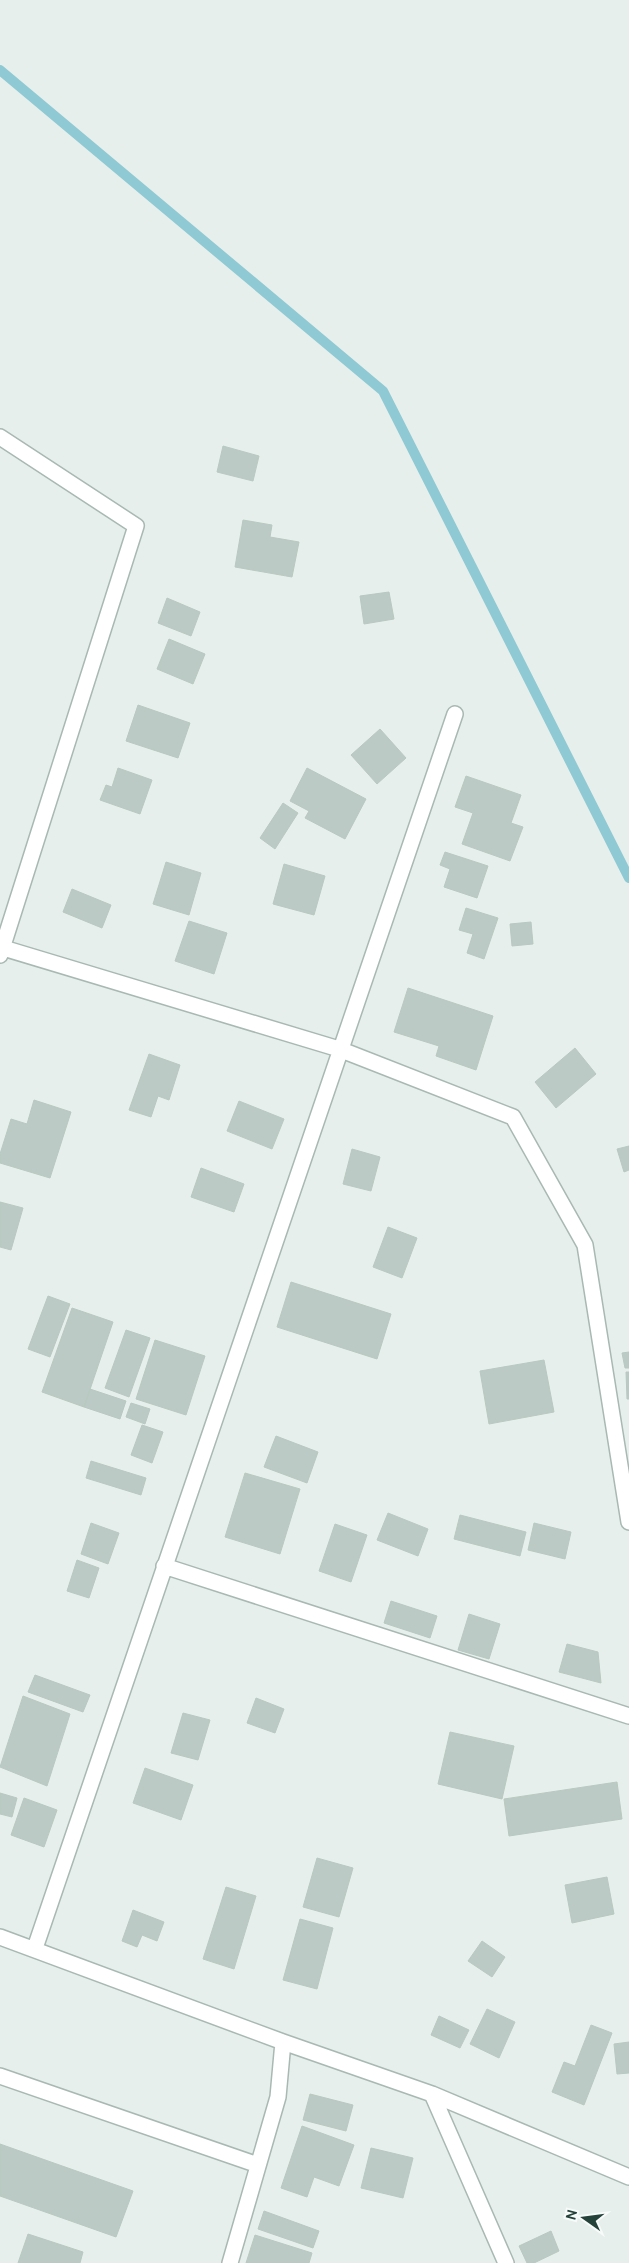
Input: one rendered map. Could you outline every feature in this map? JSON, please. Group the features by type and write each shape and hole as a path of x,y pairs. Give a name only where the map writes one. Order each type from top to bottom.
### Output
{"street":[{"path":"0,437 136,526 1,950 339,1049 513,1117 585,1244 629,1522"},
{"path":"35,1948 339,1049 455,714"},
{"path":"164,1566 629,1716"},
{"path":"0,1937 35,1948 282,2042 432,2094 629,2177"},
{"path":"230,2263 278,2096 282,2042"},
{"path":"0,2076 258,2165"},
{"path":"432,2094 506,2263"}],"building":[{"path":"223,446 259,456 253,481 217,472"},
{"path":"243,520 272,525 270,537 299,542 292,577 235,567"},
{"path":"389,592 394,619 364,624 360,596"},
{"path":"167,598 200,612 191,636 158,623"},
{"path":"169,639 205,654 193,684 157,669"},
{"path":"138,705 190,723 178,758 126,741"},
{"path":"380,729 406,758 377,784 351,755"},
{"path":"118,768 152,780 140,814 100,800 106,785 112,787"},
{"path":"307,768 366,799 345,839 305,818 309,811 290,801"},
{"path":"466,776 521,795 511,823 523,827 510,861 462,844 473,813 455,807"},
{"path":"283,803 298,813 275,849 260,838"},
{"path":"445,852 488,866 477,898 444,887 450,869 440,865"},
{"path":"166,862 201,873 189,915 153,904"},
{"path":"284,864 325,876 314,915 273,904"},
{"path":"72,889 111,905 102,928 63,912"},
{"path":"466,908 498,918 484,959 467,953 473,934 459,930"},
{"path":"189,921 227,933 214,974 175,961"},
{"path":"531,922 533,944 512,946 510,924"},
{"path":"408,988 493,1016 476,1070 436,1056 439,1046 394,1032"},
{"path":"575,1048 596,1074 556,1108 535,1082"},
{"path":"149,1054 180,1065 169,1100 158,1096 151,1117 129,1110"},
{"path":"34,1100 71,1112 50,1178 0,1163 0,1154 11,1119 27,1124"},
{"path":"239,1101 284,1119 272,1149 227,1131"},
{"path":"629,1146 629,1170 624,1172 617,1149"},
{"path":"352,1149 380,1157 371,1191 343,1184"},
{"path":"201,1168 244,1184 234,1212 191,1197"},
{"path":"0,1202 23,1208 11,1250 0,1247"},
{"path":"388,1227 417,1238 402,1278 373,1267"},
{"path":"291,1282 391,1314 377,1359 277,1327"},
{"path":"48,1296 70,1304 50,1357 28,1349"},
{"path":"72,1308 113,1322 84,1407 42,1392"},
{"path":"126,1330 150,1338 129,1397 105,1388"},
{"path":"155,1340 205,1356 186,1415 136,1399"},
{"path":"629,1352 629,1368 625,1368 622,1353"},
{"path":"544,1360 554,1412 489,1424 480,1371"},
{"path":"626,1372 629,1372 629,1399 627,1399"},
{"path":"90,1389 126,1401 120,1419 84,1407"},
{"path":"131,1403 150,1409 145,1424 126,1417"},
{"path":"142,1425 163,1432 152,1463 131,1455"},
{"path":"276,1436 318,1452 307,1483 264,1467"},
{"path":"91,1461 146,1478 141,1495 86,1478"},
{"path":"245,1473 300,1489 280,1554 225,1537"},
{"path":"388,1513 428,1529 418,1556 377,1540"},
{"path":"460,1515 526,1532 520,1556 454,1539"},
{"path":"91,1523 119,1533 108,1564 81,1554"},
{"path":"534,1523 571,1532 565,1559 528,1550"},
{"path":"335,1524 367,1535 351,1582 319,1571"},
{"path":"77,1560 99,1568 89,1598 67,1591"},
{"path":"391,1601 437,1616 430,1638 384,1623"},
{"path":"469,1614 500,1624 489,1659 458,1650"},
{"path":"567,1644 598,1652 601,1683 559,1672"},
{"path":"35,1675 90,1695 83,1712 28,1692"},
{"path":"23,1696 70,1714 47,1786 0,1767"},
{"path":"256,1698 284,1709 275,1733 247,1723"},
{"path":"183,1713 210,1720 198,1760 171,1753"},
{"path":"450,1732 514,1746 502,1799 438,1784"},
{"path":"145,1768 193,1785 181,1820 133,1803"},
{"path":"617,1782 622,1819 509,1836 504,1799"},
{"path":"0,1793 17,1798 12,1817 0,1814"},
{"path":"24,1798 57,1810 44,1847 11,1835"},
{"path":"317,1858 353,1868 339,1917 303,1907"},
{"path":"607,1877 614,1914 572,1923 565,1885"},
{"path":"226,1887 256,1896 234,1969 203,1959"},
{"path":"133,1910 164,1922 157,1941 142,1935 137,1947 122,1941"},
{"path":"300,1919 333,1928 317,1989 283,1980"},
{"path":"482,1941 505,1957 492,1977 468,1961"},
{"path":"487,2009 515,2022 499,2058 470,2044"},
{"path":"439,2016 469,2030 460,2048 431,2035"},
{"path":"591,2025 612,2033 584,2105 552,2092 564,2062 575,2066"},
{"path":"629,2042 629,2073 617,2074 614,2044"},
{"path":"310,2094 353,2105 346,2131 303,2120"},
{"path":"302,2126 354,2145 339,2186 314,2177 307,2197 281,2188"},
{"path":"0,2144 133,2191 116,2237 0,2196"},
{"path":"371,2148 413,2158 403,2198 361,2188"},
{"path":"264,2211 319,2231 313,2248 258,2229"},
{"path":"551,2231 559,2251 534,2263 527,2263 519,2246"},
{"path":"28,2234 83,2252 80,2263 18,2263"},
{"path":"255,2235 312,2253 309,2263 246,2263"}],"waterway":[{"path":"0,70 383,391 629,878"}]}
